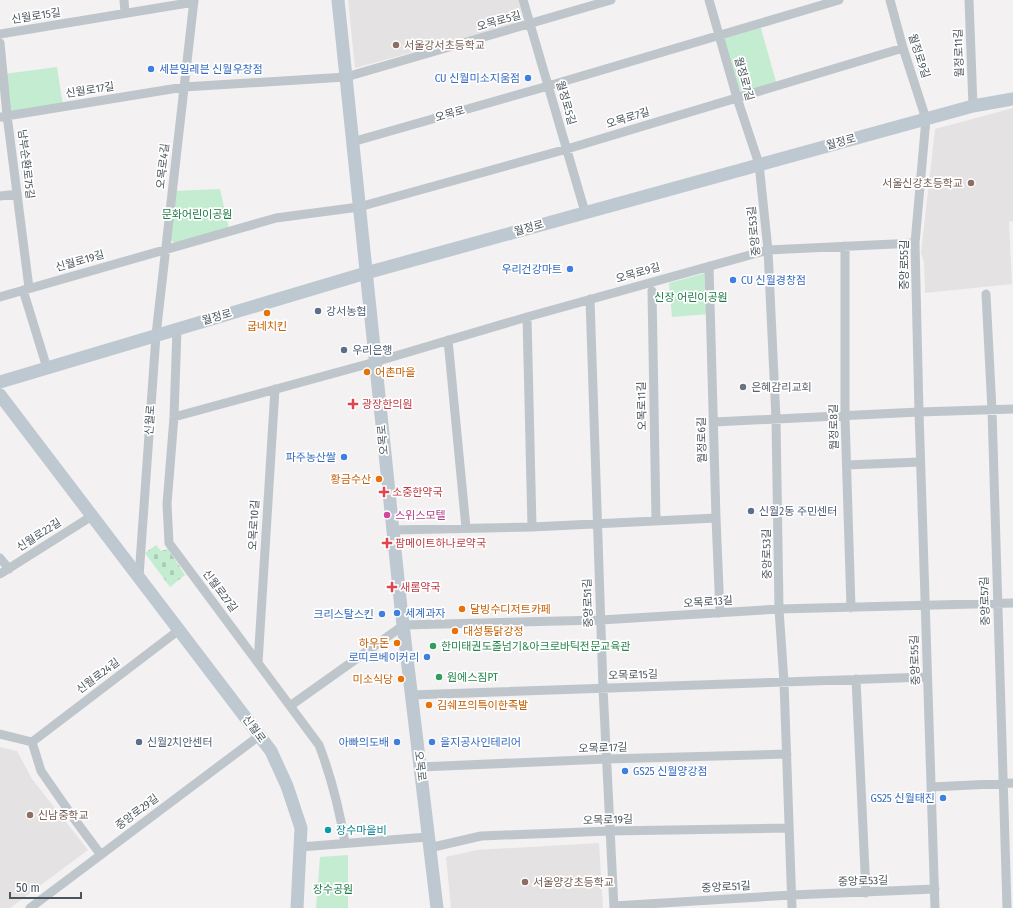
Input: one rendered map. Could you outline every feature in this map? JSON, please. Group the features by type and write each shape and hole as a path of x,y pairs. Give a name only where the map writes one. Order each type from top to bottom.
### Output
{"main road":[{"name":"오목로","path":"338,0 393,530 437,908"},
{"name":"월정로","path":"0,382 177,328 366,273 973,106 1013,99"},
{"name":"신월로","path":"0,395 271,751 287,786 301,828 297,908"}],"street":[{"path":"124,0 125,13"},
{"name":"월정로5길","path":"523,0 585,212"},
{"name":"오목로5길","path":"184,87 346,77 611,0"},
{"name":"월정로7길","path":"709,0 737,98 759,164"},
{"path":"719,36 839,0"},
{"name":"월정로9길","path":"890,0 903,48 926,119"},
{"name":"월정로11길","path":"969,0 973,106"},
{"name":"신월로15길","path":"0,34 194,1"},
{"name":"오목로4길","path":"156,335 194,1"},
{"name":"오목로","path":"352,142 719,36"},
{"name":"남부순환로75길","path":"0,43 4,116 17,194 26,289"},
{"name":"오목로7길","path":"359,207 567,149 903,48"},
{"name":"신월로17길","path":"4,116 184,87"},
{"name":"중앙로55길","path":"926,119 915,244 920,462 935,908"},
{"name":"중앙로53길","path":"759,164 768,250 776,419 780,610 787,754 792,908"},
{"path":"0,196 17,194"},
{"path":"166,249 276,218 359,207"},
{"name":"오목로9길","path":"375,362 590,299 768,250 915,244"},
{"name":"월정로8길","path":"844,246 845,416 851,608"},
{"name":"신월로19길","path":"0,297 166,249"},
{"name":"월정로6길","path":"709,266 720,613"},
{"path":"26,289 47,368"},
{"name":"오목로11길","path":"652,291 656,520"},
{"name":"중앙로57길","path":"986,294 992,410 997,604 1008,783 1007,908"},
{"name":"중앙로51길","path":"590,299 603,688 614,907 792,895"},
{"path":"527,317 532,527"},
{"name":"신월로27길","path":"177,328 174,417 167,504 169,543 319,746 330,774 339,808 345,843"},
{"name":"신월로","path":"139,577 156,335"},
{"path":"448,340 466,528"},
{"path":"174,417 375,362"},
{"name":"오목로10길","path":"258,663 275,389"},
{"path":"714,422 1013,409"},
{"path":"847,465 920,462"},
{"name":"신월로22길","path":"0,574 92,516"},
{"path":"393,530 532,527 716,518"},
{"path":"0,558 9,569"},
{"name":"오목로13길","path":"404,625 601,620 780,610 1013,603"},
{"path":"290,706 404,625"},
{"name":"신월로24길","path":"32,742 179,630"},
{"name":"오목로15길","path":"411,695 927,677"},
{"path":"856,679 866,893"},
{"path":"0,734 32,742 41,770 101,855"},
{"name":"중앙로29길","path":"30,908 259,736"},
{"name":"오목로17길","path":"420,767 606,759 787,754"},
{"path":"931,787 1008,783"},
{"name":"오목로19길","path":"429,842 481,836 609,831 789,828"},
{"path":"300,847 345,843 429,842"},
{"name":"중앙로53길","path":"792,895 935,889"}],"shaded area":[{"name":"서울강서초등학교","path":"348,0 518,0 524,22 355,68"},
{"name":"서울신강초등학교","path":"1013,108 1013,221 1009,222 1012,284 925,293 924,262 921,253 935,129"},
{"name":"신남중학교","path":"0,747 17,751 32,779 88,850 10,908 0,908"},
{"name":"서울양강초등학교","path":"599,843 603,908 451,908 446,857 477,850"}],"green space":[{"path":"760,25 777,85 738,96 721,36"},
{"path":"57,67 63,106 10,114 4,74"},
{"name":"문화어린이공원","path":"220,189 229,229 179,245 170,240 175,191"},
{"name":"신장 어린이공원","path":"709,272 710,314 672,317 669,283"},
{"path":"156,545 161,551 168,549 185,575 170,587 145,553"},
{"name":"장수공원","path":"348,855 348,908 316,908 320,857"}],"place":[{"name":"서울강서초등학교","path":"396,45"},
{"name":"세븐일레븐 신월우창점","path":"151,69"},
{"name":"CU 신월미소지움점","path":"528,78"},
{"name":"서울신강초등학교","path":"971,183"},
{"name":"우리건강마트","path":"570,269"},
{"name":"CU 신월경창점","path":"733,280"},
{"name":"강서농협","path":"318,311"},
{"name":"굽네치킨","path":"267,313"},
{"name":"우리은행","path":"344,350"},
{"name":"어촌마을","path":"367,372"},
{"name":"은혜감리교회","path":"743,387"},
{"name":"광장한의원","path":"353,404"},
{"name":"파주농산쌀","path":"344,457"},
{"name":"황금수산","path":"379,479"},
{"name":"소중한약국","path":"384,492"},
{"name":"신월2동 주민센터","path":"751,511"},
{"name":"스위스모텔","path":"387,515"},
{"name":"팜메이트하나로약국","path":"387,543"},
{"name":"새롬약국","path":"392,587"},
{"name":"달빙수디저트카페","path":"462,609"},
{"name":"세계과자","path":"397,613"},
{"name":"크리스탈스킨","path":"382,614"},
{"name":"대성통닭강정","path":"455,631"},
{"name":"하우돈","path":"397,643"},
{"name":"한미태권도줄넘기&아크로바틱전문교육관","path":"433,646"},
{"name":"로띠르베이커리","path":"427,657"},
{"name":"원에스짐PT","path":"439,677"},
{"name":"미소식당","path":"401,679"},
{"name":"김쉐프의특이한족발","path":"429,705"},
{"name":"신월2치안센터","path":"139,742"},
{"name":"아빠의도배","path":"397,742"},
{"name":"을지공사인테리어","path":"432,742"},
{"name":"GS25 신월양강점","path":"625,771"},
{"name":"GS25 신월태진","path":"943,798"},
{"name":"신남중학교","path":"30,815"},
{"name":"장수마을비","path":"328,830"},
{"name":"서울양강초등학교","path":"525,882"}]}
